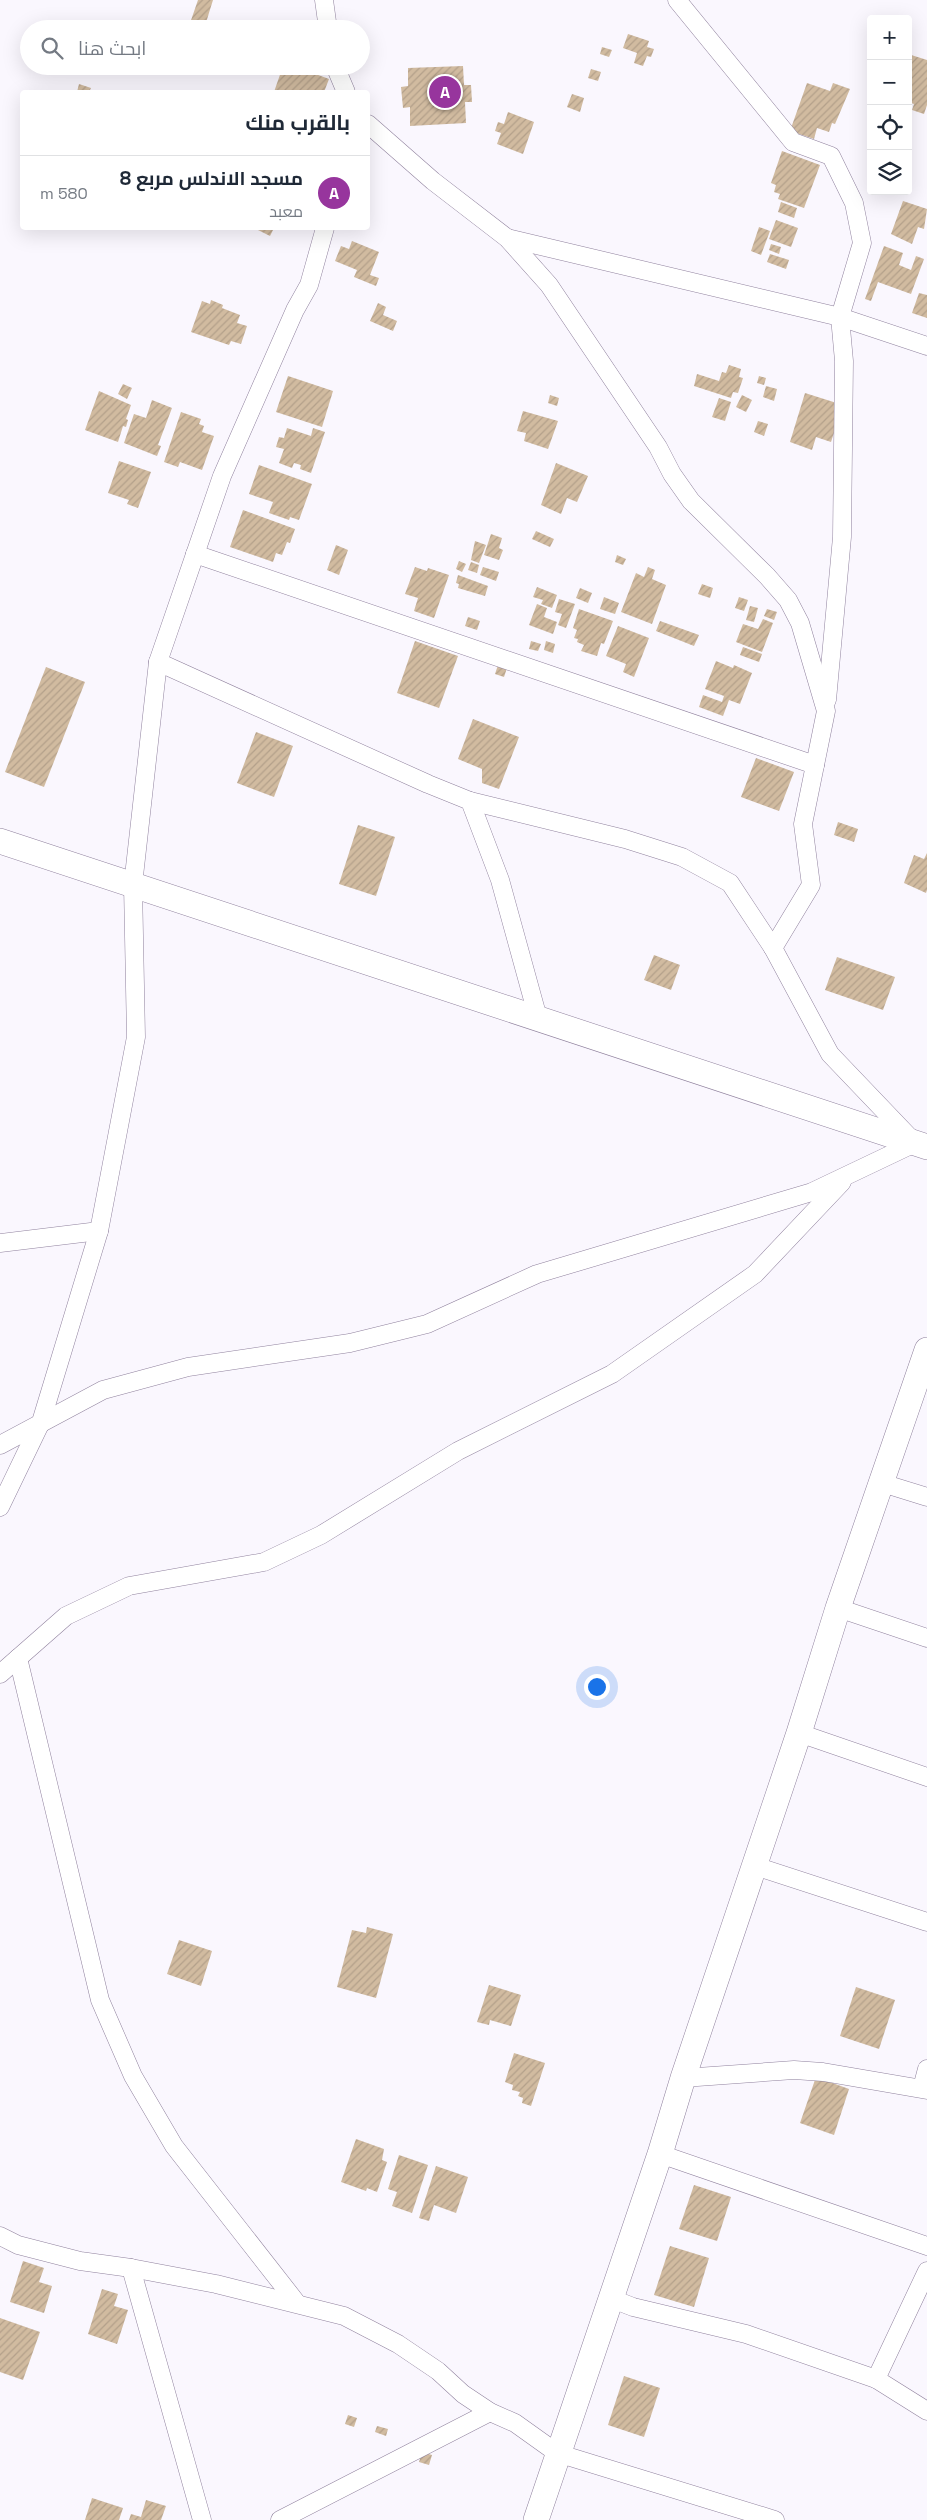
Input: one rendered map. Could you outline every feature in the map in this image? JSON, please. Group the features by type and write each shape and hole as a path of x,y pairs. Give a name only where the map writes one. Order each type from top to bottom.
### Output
{"street":[{"path":"324,0 327,20"},
{"path":"677,0 793,142 831,156 854,203 862,243 840,317 844,362 842,536 826,711 804,824 811,885 773,948"},
{"path":"339,75 345,90"},
{"path":"370,126 433,181 507,238 549,285 658,447 672,474 691,501 767,576 788,600 800,622 826,711"},
{"path":"0,1508 41,1422 99,1231 136,1036 133,885 158,662 222,476 295,310 309,285 324,230"},
{"path":"507,238 840,317 927,346"},
{"path":"195,554 815,765"},
{"path":"158,662 428,784 470,801 625,839 682,857 730,883 773,948 830,1054 921,1145"},
{"path":"470,801 500,880 538,1018"},
{"path":"0,841 921,1145"},
{"path":"0,1445 103,1390 188,1367 350,1343 427,1324 537,1274 812,1192 921,1145"},
{"path":"0,1674 66,1616 129,1586 264,1562 321,1535 458,1451 612,1374 755,1274 849,1175"},
{"path":"0,1243 99,1231"},
{"path":"536,2520 557,2453 660,2154 683,2078 799,1733 838,1608 927,1350"},
{"path":"882,1483 927,1497"},
{"path":"838,1608 927,1638"},
{"path":"18,1658 100,2000 134,2076 174,2146 296,2302"},
{"path":"799,1733 927,1777"},
{"path":"755,1866 927,1922"},
{"path":"683,2078 794,2070 823,2072 924,2089 927,2069"},
{"path":"660,2154 927,2246"},
{"path":"0,2236 18,2245 80,2261 131,2268 216,2284 296,2302 344,2316 398,2344 438,2371 463,2394 490,2412 515,2424 557,2453 775,2520"},
{"path":"131,2268 202,2520"},
{"path":"876,2378 927,2271"},
{"path":"610,2298 633,2307 746,2334 876,2378 927,2411"},
{"path":"280,2520 490,2412"}],"building":[{"path":"198,0 213,0 207,20 191,20"},
{"path":"628,34 649,41 647,47 654,49 651,57 647,56 643,66 634,63 637,53 623,48"},
{"path":"602,47 612,50 609,57 600,54"},
{"path":"912,55 927,60 927,105 924,114 912,110 914,104 912,103"},
{"path":"463,66 464,85 471,85 472,102 465,102 466,123 410,126 410,107 403,108 401,87 408,86 408,68"},
{"path":"591,69 601,72 598,81 588,78"},
{"path":"280,75 318,75 329,79 325,90 275,90"},
{"path":"807,83 830,91 833,83 850,89 835,124 832,123 829,132 817,128 814,139 790,131"},
{"path":"79,84 91,88 90,90 78,90"},
{"path":"572,94 584,98 580,112 567,107"},
{"path":"508,112 534,122 523,154 497,144 501,133 495,131 498,122 504,124"},
{"path":"782,151 820,165 804,208 778,199 780,194 774,192 776,185 771,183"},
{"path":"903,201 927,209 924,229 918,227 912,244 891,234"},
{"path":"781,202 797,208 794,218 778,212"},
{"path":"776,220 798,228 791,247 769,239"},
{"path":"759,227 770,231 761,255 751,251"},
{"path":"258,230 273,230 270,236"},
{"path":"352,241 379,252 370,275 379,278 376,286 354,277 357,270 335,261 341,246 349,249"},
{"path":"771,244 781,247 779,254 769,250"},
{"path":"884,246 903,253 899,265 911,270 916,256 924,259 911,294 878,282 871,301 865,299"},
{"path":"770,254 789,260 786,269 767,262"},
{"path":"919,293 927,295 927,318 912,313"},
{"path":"211,300 223,305 222,308 240,315 237,323 247,326 241,344 231,341 229,345 191,332 202,301 210,304"},
{"path":"378,303 386,307 383,315 397,321 393,331 370,321"},
{"path":"729,365 741,369 739,377 743,378 738,393 733,392 731,398 694,386 697,374 719,381 722,372 726,373"},
{"path":"288,376 333,391 322,427 276,412"},
{"path":"759,376 766,378 764,385 757,383"},
{"path":"123,384 132,388 127,399 118,394"},
{"path":"766,386 777,389 774,401 763,397"},
{"path":"99,391 131,405 126,419 128,420 126,427 123,426 118,442 85,430"},
{"path":"805,393 843,405 831,442 816,437 812,450 790,442"},
{"path":"550,395 559,398 557,406 548,403"},
{"path":"742,395 752,400 746,412 736,407"},
{"path":"719,398 731,402 725,421 712,417"},
{"path":"152,400 172,408 158,445 161,446 157,456 124,443 134,414 146,418"},
{"path":"523,411 558,421 548,449 524,441 526,433 517,431"},
{"path":"181,412 201,419 199,424 204,426 202,432 214,436 202,470 180,462 178,467 164,462"},
{"path":"758,421 768,424 764,436 754,432"},
{"path":"287,428 311,436 313,428 325,432 311,473 300,469 301,465 294,463 292,468 279,463 284,449 276,447 279,437 284,438"},
{"path":"119,461 151,472 138,508 127,504 129,500 108,493"},
{"path":"556,463 588,476 577,502 567,498 561,514 541,505"},
{"path":"259,465 312,484 299,520 290,517 289,520 269,513 273,502 249,494"},
{"path":"243,510 295,529 290,543 287,542 282,555 276,553 273,562 230,547"},
{"path":"536,531 554,539 550,547 532,539"},
{"path":"491,534 502,538 499,548 503,550 499,560 484,555"},
{"path":"475,541 486,545 479,563 471,560"},
{"path":"336,545 348,550 339,575 327,570"},
{"path":"617,555 626,559 623,565 615,562"},
{"path":"459,561 466,564 462,572 456,569"},
{"path":"471,562 479,565 477,573 468,570"},
{"path":"415,567 427,571 428,568 449,575 434,618 414,611 418,598 405,594"},
{"path":"483,567 499,572 496,581 480,575"},
{"path":"648,567 655,570 652,579 666,585 652,624 621,612 636,573 644,577"},
{"path":"458,575 488,586 485,596 458,588 459,584 456,583"},
{"path":"702,584 713,588 710,598 698,594"},
{"path":"537,587 557,595 552,608 541,604 543,600 533,597"},
{"path":"580,588 592,593 588,603 576,598"},
{"path":"604,597 619,603 615,614 600,609"},
{"path":"739,597 748,600 744,611 735,608"},
{"path":"559,599 575,604 566,628 558,625 562,614 555,612"},
{"path":"537,604 547,608 544,617 557,622 553,634 529,625"},
{"path":"750,606 758,608 754,622 746,620"},
{"path":"579,609 613,621 604,644 601,643 597,656 581,651 584,645 577,642 578,639 574,638 577,630 573,628"},
{"path":"767,609 777,612 774,620 764,616"},
{"path":"468,617 480,621 477,630 465,626"},
{"path":"763,619 773,623 762,652 736,642 743,624 758,629"},
{"path":"660,621 699,635 694,646 656,631"},
{"path":"618,626 649,638 634,677 623,672 626,664 606,656"},
{"path":"415,641 458,656 439,708 397,693"},
{"path":"531,641 541,644 538,651 529,649"},
{"path":"546,641 555,644 553,653 544,650"},
{"path":"743,647 762,654 759,662 740,655"},
{"path":"716,661 733,668 734,665 752,673 740,704 729,700 723,716 699,707 703,695 722,702 724,696 705,689"},
{"path":"498,665 507,668 504,677 495,674"},
{"path":"46,667 85,682 44,787 5,772"},
{"path":"473,719 519,737 499,789 482,783 482,769 458,759"},
{"path":"256,732 293,746 274,797 237,783"},
{"path":"756,758 794,772 779,811 741,797"},
{"path":"838,822 858,829 854,842 834,835"},
{"path":"358,825 395,837 376,896 339,884"},
{"path":"927,853 926,893 904,883 914,855 924,859"},
{"path":"654,955 680,965 671,990 644,980"},
{"path":"837,957 895,977 883,1010 825,990"},
{"path":"367,1927 393,1934 376,1998 337,1987 352,1930 366,1933"},
{"path":"179,1940 212,1951 201,1986 167,1974"},
{"path":"489,1985 521,1995 511,2026 490,2020 489,2025 477,2022"},
{"path":"856,1987 895,2000 879,2049 840,2036"},
{"path":"514,2053 545,2063 531,2106 522,2103 523,2098 518,2096 520,2092 512,2090 513,2085 505,2082"},
{"path":"816,2077 849,2089 834,2135 800,2123"},
{"path":"356,2139 384,2149 382,2160 387,2162 377,2192 367,2188 366,2191 341,2182"},
{"path":"399,2155 428,2165 412,2213 392,2206 397,2192 388,2189"},
{"path":"436,2166 468,2177 456,2213 434,2205 429,2221 419,2218"},
{"path":"694,2185 731,2197 717,2241 679,2229"},
{"path":"670,2246 709,2258 694,2307 654,2295"},
{"path":"23,2261 44,2268 39,2282 52,2286 44,2313 10,2302"},
{"path":"102,2289 118,2294 114,2306 128,2310 117,2344 88,2334"},
{"path":"0,2318 40,2332 23,2380 0,2372"},
{"path":"624,2376 660,2388 644,2437 608,2425"},
{"path":"348,2415 357,2418 354,2427 345,2424"},
{"path":"377,2426 388,2429 386,2436 375,2432"},
{"path":"422,2452 432,2455 429,2465 419,2462"},
{"path":"92,2498 123,2508 119,2520 85,2520"},
{"path":"146,2500 166,2506 161,2520 129,2520 131,2514 141,2517"}],"place":[{"name":"مسجد الاندلس مربع 8","path":"445,92"}]}
